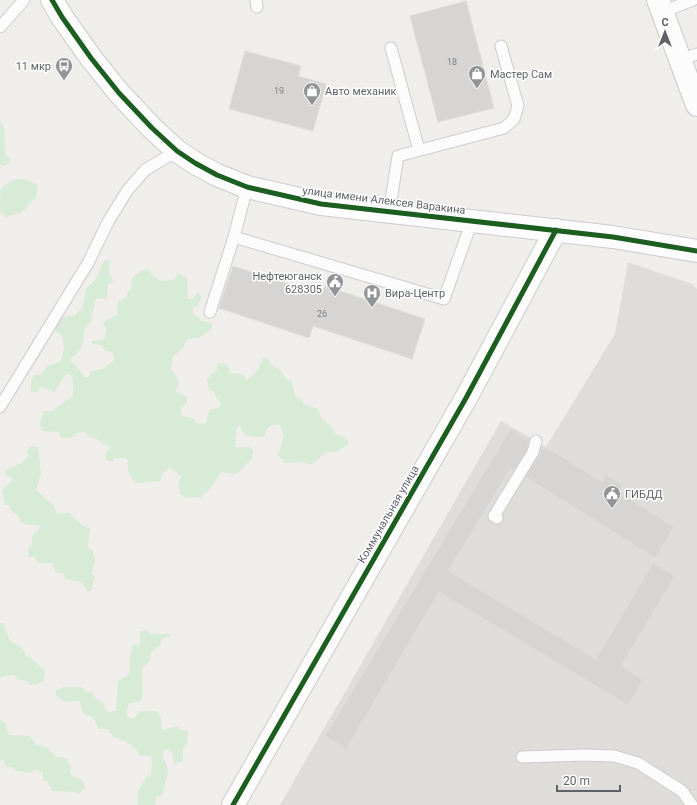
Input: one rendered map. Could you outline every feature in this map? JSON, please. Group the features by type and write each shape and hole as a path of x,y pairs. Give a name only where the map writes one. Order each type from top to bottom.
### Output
{"street":[{"name":"улица имени Алексея Варакина","path":"52,0 91,58 119,94 152,128 177,151 217,175 247,187 321,204 613,237 697,251"},
{"path":"660,6 691,71 697,105"},
{"name":"Коммунальная улица","path":"233,805 462,405 510,329 556,230"}],"lane":[{"path":"0,27 24,0"},
{"path":"660,6 693,0"},
{"path":"389,212 398,156 504,128 514,118 518,106 501,46"},
{"path":"391,48 419,150"},
{"path":"0,407 88,263 108,222 127,191 145,170 177,151"},
{"path":"210,312 234,237 247,187"},
{"path":"234,237 444,299 472,221"},
{"path":"496,518 494,516 533,452 536,442"},
{"path":"522,757 583,755 614,756 638,763 682,791 692,805"}],"shaded area":[{"path":"628,262 692,284 697,289 697,805 280,805 501,421 546,447 615,334"}],"green space":[{"path":"0,121 4,128 5,155 10,158 10,163 3,166 0,165"},
{"path":"25,179 38,185 36,197 21,213 6,217 0,211 1,188 13,180"},
{"path":"110,259 109,271 113,282 108,284 107,298 96,298 91,321 84,329 81,349 71,358 71,362 75,364 84,377 89,377 91,371 103,369 114,360 113,353 104,350 102,345 92,344 92,341 105,338 106,329 103,322 117,315 118,301 126,298 128,291 131,290 132,278 143,270 149,269 156,278 163,281 175,279 176,275 180,273 187,278 188,299 193,299 197,293 200,293 201,299 197,306 193,307 193,314 201,321 210,322 213,328 199,338 187,339 183,348 173,356 171,369 179,381 176,392 187,397 187,403 181,409 181,415 195,419 195,422 205,424 210,409 219,408 222,403 216,398 215,392 209,390 207,379 217,369 217,364 223,363 229,368 229,373 241,374 245,376 246,381 258,370 263,358 268,358 271,364 281,371 287,380 291,380 296,398 301,398 304,404 318,409 321,418 333,428 335,434 345,437 349,444 335,452 326,452 312,464 307,464 304,462 284,463 278,455 284,435 279,424 269,427 266,431 265,437 253,437 247,435 240,426 237,427 235,447 249,447 253,450 253,457 237,474 221,472 212,486 201,497 186,498 180,494 178,486 181,476 170,468 163,473 160,481 135,483 128,472 128,462 126,458 114,458 113,461 107,461 105,454 110,449 109,445 101,443 98,439 89,437 85,432 77,433 67,438 60,437 59,432 43,431 40,423 44,411 52,411 73,396 73,381 71,375 66,374 54,392 41,387 36,392 31,392 31,380 34,375 40,375 48,366 59,362 62,358 64,348 62,335 56,332 56,321 66,316 75,316 79,310 82,310 86,289 95,280 104,261"},
{"path":"31,446 38,447 41,474 36,490 53,505 57,513 69,513 83,526 90,528 88,548 93,551 95,559 92,574 95,576 91,591 87,591 83,583 65,579 64,574 56,573 52,563 39,563 34,557 29,557 28,549 32,544 32,536 39,530 40,526 25,524 20,521 19,516 11,511 9,505 5,505 2,490 11,482 12,478 6,476 4,471 22,463 28,456 27,450"},
{"path":"0,623 3,623 10,641 20,647 26,656 31,658 45,671 44,681 36,685 29,685 28,681 18,679 14,675 3,676 0,679"},
{"path":"148,630 150,634 170,634 170,637 163,638 160,645 151,652 150,661 142,668 143,696 139,702 130,703 127,708 127,714 129,718 134,719 140,711 155,711 161,717 161,727 163,730 177,726 181,730 188,730 187,744 183,749 183,761 174,764 173,755 169,749 164,750 163,759 166,763 167,772 162,795 157,796 155,805 137,805 138,792 147,776 151,775 152,759 149,756 140,756 132,746 113,737 108,729 99,729 92,716 85,715 82,711 80,701 64,702 56,695 56,690 63,687 82,687 86,692 93,692 95,698 101,701 108,712 116,711 118,681 129,675 132,646 140,644 140,631"},
{"path":"0,720 6,724 9,735 30,736 36,744 47,747 56,757 66,758 71,766 70,773 74,777 81,779 85,788 79,794 75,792 52,791 47,781 43,781 43,772 35,769 30,773 16,771 11,767 5,767 4,760 0,761"}],"building":[{"path":"466,1 494,108 438,122 410,16"},
{"path":"245,51 301,66 298,76 326,84 313,131 229,109"},
{"path":"233,266 322,295 325,286 425,319 412,359 313,326 309,338 219,308"},
{"path":"510,430 529,441 527,449 514,470 511,468 448,571 596,659 653,563 675,576 621,666 643,680 628,705 439,592 346,749 325,736"},
{"name":"ГИБДД","path":"546,447 602,482 606,475 623,485 619,492 674,527 655,558 526,477 539,456 541,449 544,450"}],"cycle path":[{"path":"52,0 91,58 119,93 152,128 177,151 195,163 217,175 247,187 321,204 613,237 697,251"},
{"path":"233,805 466,398 556,230"}],"place":[{"name":"11 мкр","path":"64,81"},
{"name":"Мастер Сам","path":"477,89"},
{"name":"Авто механик","path":"312,106"},
{"name":"Нефтеюганск 628305","path":"335,297"},
{"name":"Вира-Центр","path":"372,308"},
{"name":"ГИБДД","path":"612,509"}]}
